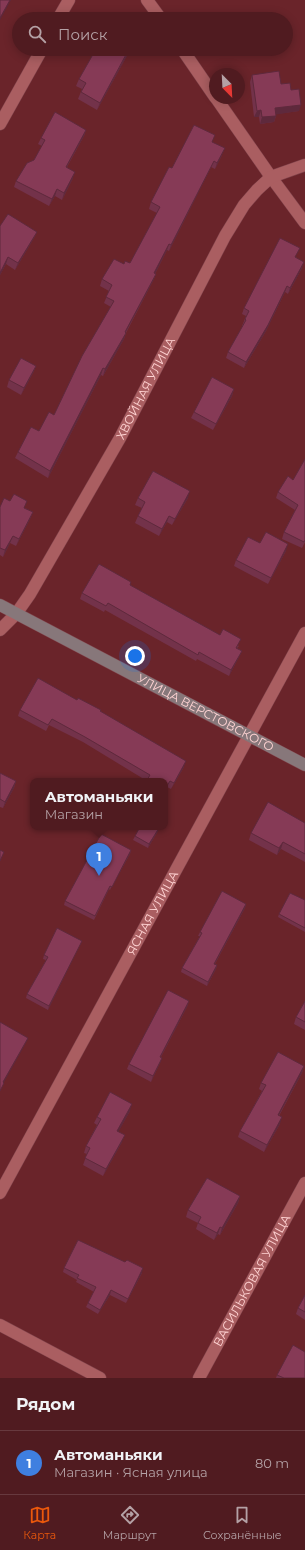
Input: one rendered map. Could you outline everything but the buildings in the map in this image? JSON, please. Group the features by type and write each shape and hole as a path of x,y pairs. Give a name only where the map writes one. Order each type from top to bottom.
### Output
{"street":[{"path":"62,12 69,0"},
{"path":"147,0 156,12"},
{"path":"0,124 38,56"},
{"path":"187,56 209,88"},
{"path":"220,104 305,223"},
{"name":"ХВОЙНАЯ УЛИЦА","path":"0,630 16,614 30,594 120,438 225,236 247,201 271,177 305,165"},
{"name":"УЛИЦА ВЕРСТОВСКОГО","path":"0,605 43,629 305,765"},
{"name":"ЯСНАЯ УЛИЦА","path":"0,1193 305,633"},
{"name":"ВАСИЛЬКОВАЯ УЛИЦА","path":"198,1378 305,1184"},
{"path":"0,1325 100,1378"}],"place":[{"name":"Автоманьяки","path":"99,876"}]}
